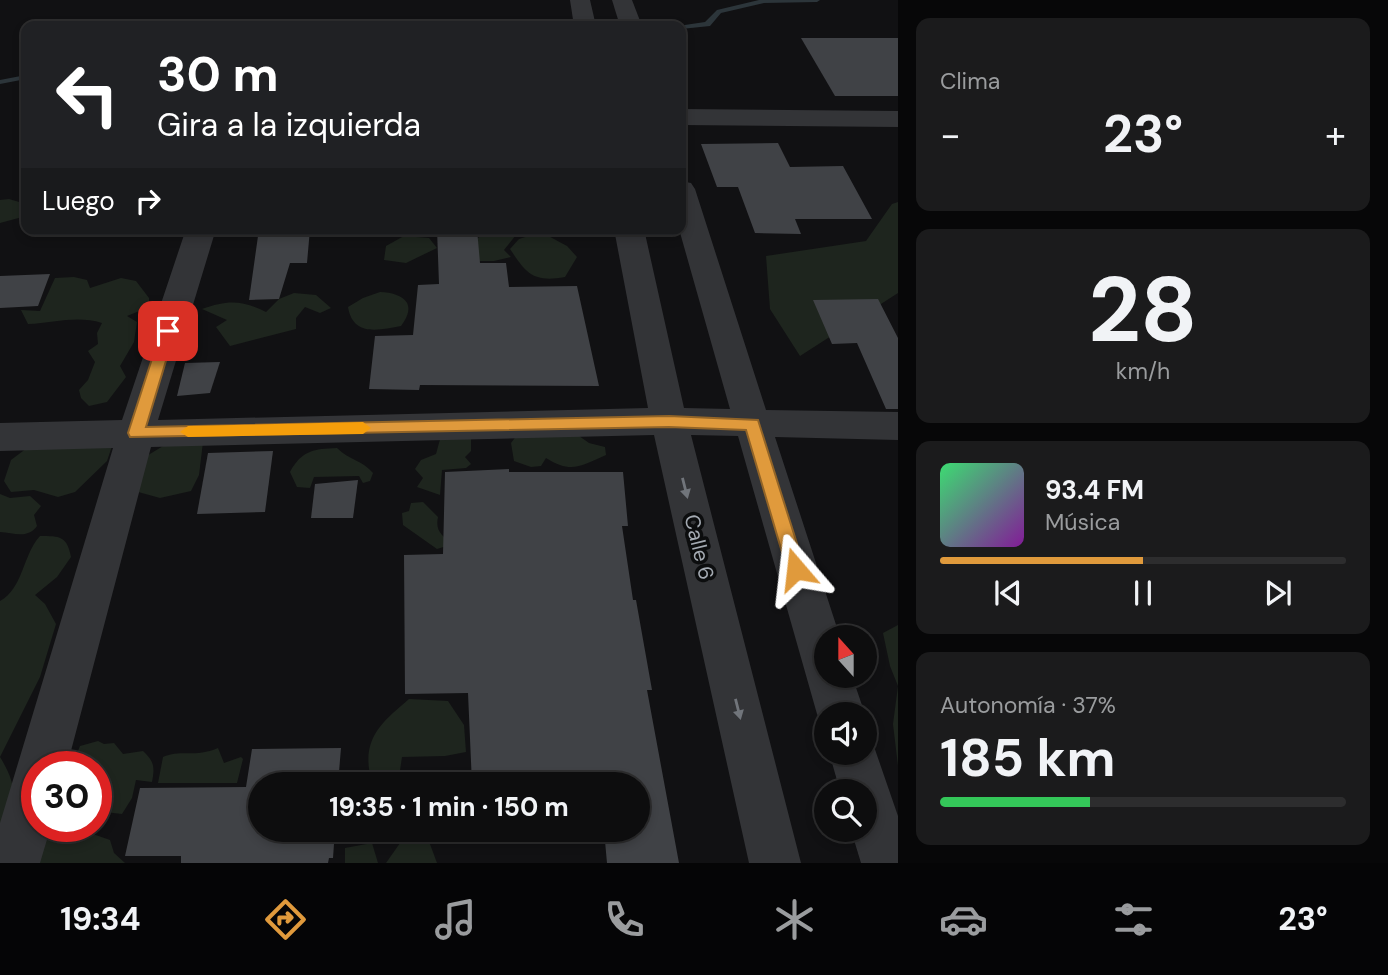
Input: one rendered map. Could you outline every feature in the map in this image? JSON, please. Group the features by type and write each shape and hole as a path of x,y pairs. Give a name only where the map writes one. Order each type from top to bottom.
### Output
{"street":[{"path":"580,0 584,21"},
{"path":"622,0 629,21"},
{"path":"686,117 898,118"},
{"path":"686,206 814,626"},
{"path":"46,751 136,433 199,235"},
{"name":"Calle 6","path":"630,235 669,422 775,863"},
{"path":"0,437 669,422 898,426"},
{"path":"857,765 887,863"},
{"path":"15,863 21,841"}],"shaded area":[{"path":"0,200 21,203 21,217 0,223"},
{"path":"898,202 898,293 800,356 770,309 766,256 866,241 892,204"},
{"path":"516,235 504,250 511,257 494,261 460,261 479,237"},
{"path":"532,235 547,235 567,246 577,257 565,277 538,277 526,270 510,249 519,239"},
{"path":"404,236 429,238 437,248 406,263 384,260 386,246"},
{"path":"74,277 87,280 90,288 121,278 136,281 149,298 149,307 127,316 137,322 134,342 120,366 126,377 107,402 89,406 81,398 79,390 88,380 95,362 88,351 98,344 97,333 102,323 74,320 28,324 21,310 40,311 55,278"},
{"path":"380,292 402,297 406,301 408,312 401,326 368,329 355,323 351,317 348,307"},
{"path":"294,293 316,295 331,308 320,313 305,307 296,318 296,329 230,346 216,327 227,320 202,309 234,303 249,305 266,312 279,299"},
{"path":"520,431 572,431 589,443 605,447 606,455 576,467 563,466 546,458 541,466 531,467 514,461 511,443"},
{"path":"442,432 471,434 471,451 465,457 471,464 466,468 442,470 440,495 417,487 423,478 415,469 421,460 436,454"},
{"path":"173,440 203,442 199,475 191,491 160,498 131,490 145,457"},
{"path":"35,442 113,443 107,461 75,492 58,497 34,490 11,492 4,481 11,460"},
{"path":"337,448 373,473 370,481 363,483 359,476 314,477 310,488 297,487 290,472 299,459 315,450"},
{"path":"0,494 10,498 30,496 41,506 34,515 37,526 29,533 0,532"},
{"path":"423,502 438,517 440,533 453,544 437,549 403,525 402,513 409,511 411,503"},
{"path":"40,536 58,537 65,541 71,557 57,577 35,595 45,604 56,624 40,677 0,757 0,601 14,588 34,543"},
{"path":"898,625 898,686 890,666 883,633"},
{"path":"898,686 898,766 893,724"},
{"path":"409,699 448,701 464,725 466,752 445,756 402,757 400,772 370,772 371,742 390,716"},
{"path":"98,741 104,744 114,743 123,754 143,751 153,765 152,782 136,780 132,798 122,814 112,813 112,751 78,751 80,746"},
{"path":"218,748 224,763 241,757 243,759 237,783 158,783 163,757"},
{"path":"0,757 13,787 13,796 10,814 0,834"},
{"path":"31,842 111,842 114,853 125,863 15,863"},
{"path":"401,842 429,842 437,863 386,863"},
{"path":"372,843 378,863 345,863 345,848"}],"building":[{"path":"801,38 898,38 898,96 835,96"},
{"path":"778,143 790,167 843,166 872,219 795,219 801,234 755,233 738,187 717,187 701,144"},
{"path":"258,235 309,235 307,263 290,263 279,299 249,300"},
{"path":"437,235 478,235 480,263 506,263 509,287 577,286 599,386 420,385 419,390 369,389 375,336 413,335 418,285 439,284"},
{"path":"50,274 38,306 0,308 0,276"},
{"path":"878,299 898,338 898,409 886,409 857,343 832,344 813,300"},
{"path":"220,362 210,393 177,396 185,363"},
{"path":"273,451 265,512 197,514 208,453"},
{"path":"509,469 509,472 623,472 628,526 622,526 633,600 636,600 652,690 647,690 679,863 607,863 605,842 650,842 650,772 471,772 468,693 405,694 404,555 443,554 445,472"},
{"path":"358,480 353,518 311,518 315,484"},
{"path":"341,748 339,772 248,772 252,749"},
{"path":"248,774 248,842 334,842 333,858 329,858 328,863 181,863 181,856 125,856 140,788 246,787"}],"waterway":[{"path":"686,26 707,24 719,11 764,1 817,0"},
{"path":"0,82 21,78"}],"slow traffic":[{"path":"188,432 363,428"}],"route":[{"path":"168,331 136,433 669,422 752,424 796,569"}]}
